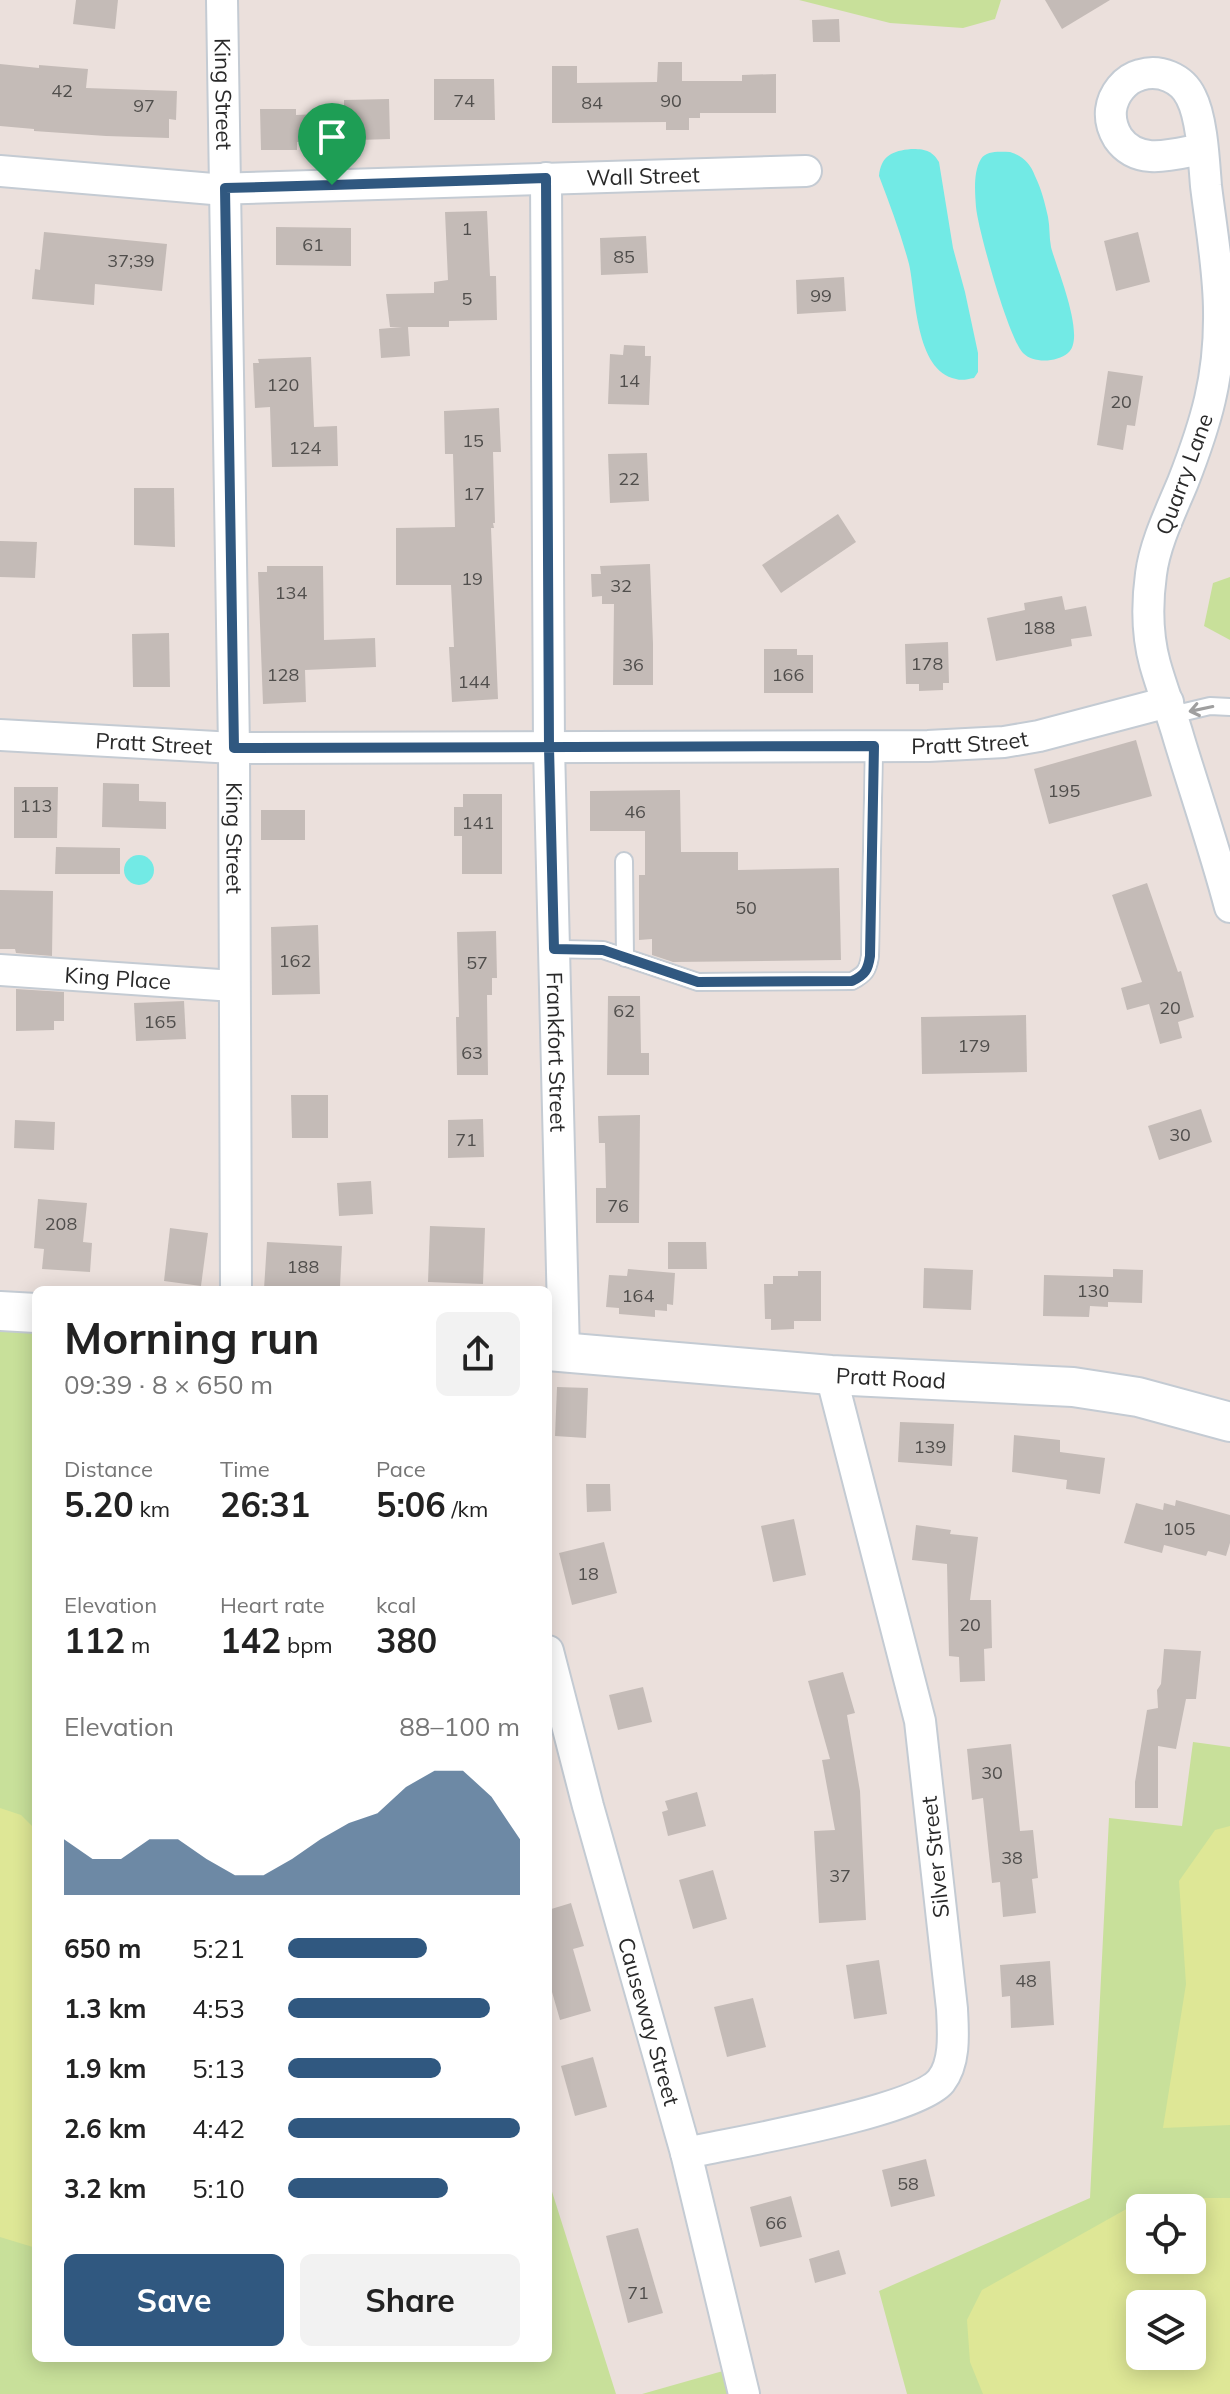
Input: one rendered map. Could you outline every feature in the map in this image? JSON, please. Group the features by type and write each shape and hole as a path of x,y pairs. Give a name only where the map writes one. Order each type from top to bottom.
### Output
{"street":[{"name":"King Street","path":"222,0 234,748 236,1286"},
{"name":"Quarry Lane","path":"1202,149 1219,309 1219,344 1207,416 1151,570 1148,604 1155,663 1222,852 1230,907"},
{"name":"Wall Street","path":"0,171 225,188 806,171"},
{"name":"Frankfort Street","path":"546,178 556,1351"},
{"name":"Pratt Street","path":"0,735 234,748 928,746 1004,742 1170,709"},
{"name":"King Place","path":"0,970 234,986"},
{"path":"0,1311 32,1313"},
{"name":"Pratt Road","path":"556,1351 831,1375 1087,1388 1138,1397 1230,1422"},
{"name":"Silver Street","path":"686,2153 887,2107 929,2090 940,2082 950,2058 952,2009 920,1721 831,1375"},
{"name":"Causeway Street","path":"552,1666 686,2153 744,2394"}],"lane":[{"path":"1170,709 1230,707"},
{"path":"554,949 603,950 698,982 852,981 862,976 868,969 870,956 874,746"},
{"path":"624,861 625,958"}],"green space":[{"path":"799,0 1001,0 995,19 963,28 890,23"},
{"path":"1230,577 1230,640 1204,626 1213,583"},
{"path":"0,1311 32,1313 32,2362 552,2362 552,2192 616,2394 0,2394"},
{"path":"1193,1742 1230,1747 1230,2394 907,2394 879,2291 1090,2198 1109,1818 1182,1826"},
{"path":"0,1808 21,1815 32,1826 32,2247 0,2237"},
{"path":"1230,1826 1230,2125 1163,2128 1186,1984 1179,1881 1215,1830"},
{"path":"1206,2198 1230,2198 1230,2394 983,2394 970,2362 967,2320 982,2290 1126,2209 1126,2274 1206,2274"},
{"path":"737,2367 744,2394 642,2394"}],"water":[{"path":"911,149 927,151 939,162 953,248 978,353 978,372 974,378 958,380 942,373 932,362 920,330 909,264 879,176 882,163 889,155"},
{"path":"1010,152 1028,164 1039,186 1048,217 1051,247 1072,318 1073,345 1068,353 1052,360 1028,357 1017,344 995,283 978,219 975,189 978,164 987,154"},
{"path":"139,855 150,859 154,870 150,881 139,885 128,881 124,870 128,859"}],"building":[{"path":"76,0 118,0 115,29 73,24"},
{"path":"1045,0 1110,0 1062,29"},
{"path":"839,19 840,42 813,42 812,20"},
{"path":"658,62 682,62 682,81 742,81 742,75 776,74 776,113 700,113 700,118 689,118 689,130 666,130 666,122 552,123 552,66 577,66 577,83 657,82"},
{"path":"0,64 88,69 86,88 177,91 176,120 169,119 169,138 34,131 0,126"},
{"path":"434,79 494,79 495,120 434,120"},
{"path":"389,99 390,139 297,142 297,150 261,150 260,109 296,109 296,115 344,113 344,100"},
{"path":"487,211 490,276 496,276 497,320 449,321 449,327 408,327 410,356 381,358 379,329 402,327 390,327 386,294 434,293 434,282 448,280 445,212"},
{"path":"276,227 351,228 351,266 276,265"},
{"path":"44,232 167,244 162,291 95,284 94,305 32,299 35,269 40,270"},
{"path":"1138,232 1150,282 1116,291 1104,241"},
{"path":"646,236 648,273 601,275 600,238"},
{"path":"844,277 846,311 797,314 796,280"},
{"path":"624,345 645,346 645,356 651,356 649,405 608,404 610,354 623,355"},
{"path":"311,357 314,427 337,426 338,466 272,467 270,407 255,408 253,363 259,363 258,359"},
{"path":"1108,371 1143,376 1135,426 1127,425 1123,450 1097,445"},
{"path":"499,408 501,452 493,452 495,523 491,528 498,699 452,702 449,647 454,647 451,585 396,585 396,528 455,527 453,454 445,454 444,411"},
{"path":"647,453 649,501 610,503 608,454"},
{"path":"134,488 174,488 175,547 134,545"},
{"path":"838,514 856,542 781,593 762,565"},
{"path":"0,541 37,542 35,578 0,577"},
{"path":"650,564 653,685 613,685 614,604 602,604 602,596 592,597 591,574 601,574 600,566"},
{"path":"267,566 323,566 324,640 375,638 376,667 305,670 306,702 263,704 258,572 267,572"},
{"path":"1062,596 1065,610 1086,606 1092,636 1071,639 1072,646 996,661 987,618 1025,610 1024,603"},
{"path":"169,633 170,687 133,687 132,634"},
{"path":"948,642 949,683 943,683 943,690 919,691 919,684 906,684 905,644"},
{"path":"764,649 797,649 797,655 813,655 813,693 764,693"},
{"path":"1136,740 1152,796 1049,824 1034,769"},
{"path":"103,783 139,784 139,801 166,802 166,829 102,827"},
{"path":"14,787 58,787 57,838 14,838"},
{"path":"680,790 681,852 738,852 738,870 839,868 841,960 673,962 652,955 652,939 639,940 639,875 645,875 645,831 590,831 590,791"},
{"path":"463,794 502,794 502,874 462,874 462,836 454,836 454,807 463,807"},
{"path":"261,810 305,810 305,840 261,840"},
{"path":"56,847 120,848 120,874 55,874"},
{"path":"1147,883 1178,972 1181,971 1194,1017 1178,1022 1182,1038 1160,1044 1149,1004 1127,1010 1121,988 1142,982 1112,895"},
{"path":"0,890 53,891 52,956 0,949"},
{"path":"318,925 320,994 272,995 271,927"},
{"path":"496,931 497,978 492,978 492,995 487,995 488,1075 457,1075 457,932"},
{"path":"16,989 64,992 64,1021 54,1021 54,1030 16,1031"},
{"path":"608,996 640,996 641,1053 649,1053 649,1075 607,1075"},
{"path":"184,1001 186,1039 136,1041 134,1003"},
{"path":"1026,1015 1027,1072 922,1074 921,1017"},
{"path":"291,1095 328,1095 328,1138 292,1138"},
{"path":"1201,1109 1212,1142 1159,1160 1148,1126"},
{"path":"640,1115 639,1223 596,1223 596,1188 606,1188 605,1143 599,1143 598,1116"},
{"path":"483,1119 484,1157 448,1158 448,1120"},
{"path":"15,1120 55,1122 54,1150 14,1148"},
{"path":"371,1181 373,1214 339,1216 337,1183"},
{"path":"38,1199 87,1203 83,1242 92,1243 90,1272 42,1269 44,1249 34,1248"},
{"path":"430,1226 485,1228 483,1284 428,1282"},
{"path":"170,1228 208,1233 201,1286 164,1281"},
{"path":"267,1242 342,1246 340,1286 264,1286"},
{"path":"668,1242 706,1242 707,1269 668,1269"},
{"path":"924,1268 973,1270 971,1310 923,1308"},
{"path":"628,1269 675,1273 673,1305 667,1304 667,1311 655,1310 655,1317 619,1314 619,1308 606,1307 609,1275 627,1276"},
{"path":"1113,1269 1143,1270 1142,1303 1108,1302 1108,1307 1090,1306 1089,1317 1043,1316 1044,1275 1113,1277"},
{"path":"798,1271 821,1271 821,1321 794,1321 794,1329 771,1330 771,1319 765,1319 764,1284 773,1284 773,1276 798,1276"},
{"path":"557,1387 588,1388 586,1438 555,1436"},
{"path":"900,1422 954,1424 952,1466 898,1462"},
{"path":"1014,1435 1060,1440 1060,1452 1105,1458 1100,1494 1066,1489 1067,1480 1012,1472"},
{"path":"586,1484 610,1484 611,1511 587,1512"},
{"path":"1176,1500 1230,1515 1230,1543 1226,1556 1208,1551 1206,1556 1164,1545 1162,1553 1124,1543 1136,1503 1163,1510 1164,1503 1175,1506"},
{"path":"794,1519 806,1575 773,1582 761,1526"},
{"path":"916,1525 978,1537 970,1600 991,1600 992,1648 984,1649 985,1681 960,1682 959,1657 949,1656 947,1564 912,1560"},
{"path":"604,1542 617,1593 572,1605 559,1553"},
{"path":"1164,1649 1201,1651 1196,1699 1186,1699 1176,1749 1158,1746 1158,1808 1135,1808 1135,1782 1147,1710 1158,1708 1157,1690 1161,1684"},
{"path":"843,1672 855,1713 847,1715 860,1791 866,1920 819,1923 814,1831 835,1830 822,1760 830,1759 808,1681"},
{"path":"643,1687 652,1722 618,1730 609,1695"},
{"path":"1011,1744 1020,1831 1033,1830 1038,1878 1032,1879 1036,1913 1003,1917 1000,1882 992,1883 983,1798 972,1800 967,1749"},
{"path":"697,1792 706,1826 668,1836 662,1812 668,1810 665,1801"},
{"path":"713,1870 727,1919 693,1929 679,1880"},
{"path":"571,1903 584,1946 573,1949 591,2011 560,2020 552,1992 552,1909"},
{"path":"879,1960 887,2014 854,2019 846,1965"},
{"path":"1050,1961 1054,2025 1011,2028 1010,1996 1002,1997 1000,1965"},
{"path":"753,1998 766,2047 727,2057 714,2007"},
{"path":"593,2057 607,2107 575,2116 561,2066"},
{"path":"926,2159 935,2196 891,2207 882,2170"},
{"path":"791,2196 802,2237 760,2247 750,2207"},
{"path":"638,2228 663,2313 628,2323 606,2236"},
{"path":"839,2250 846,2274 815,2283 809,2259"}],"route":[{"path":"332,185 225,188 234,748 549,747 874,746 870,956 868,969 862,976 852,981 698,982 603,950 554,949 549,747 546,178 332,185"}]}
